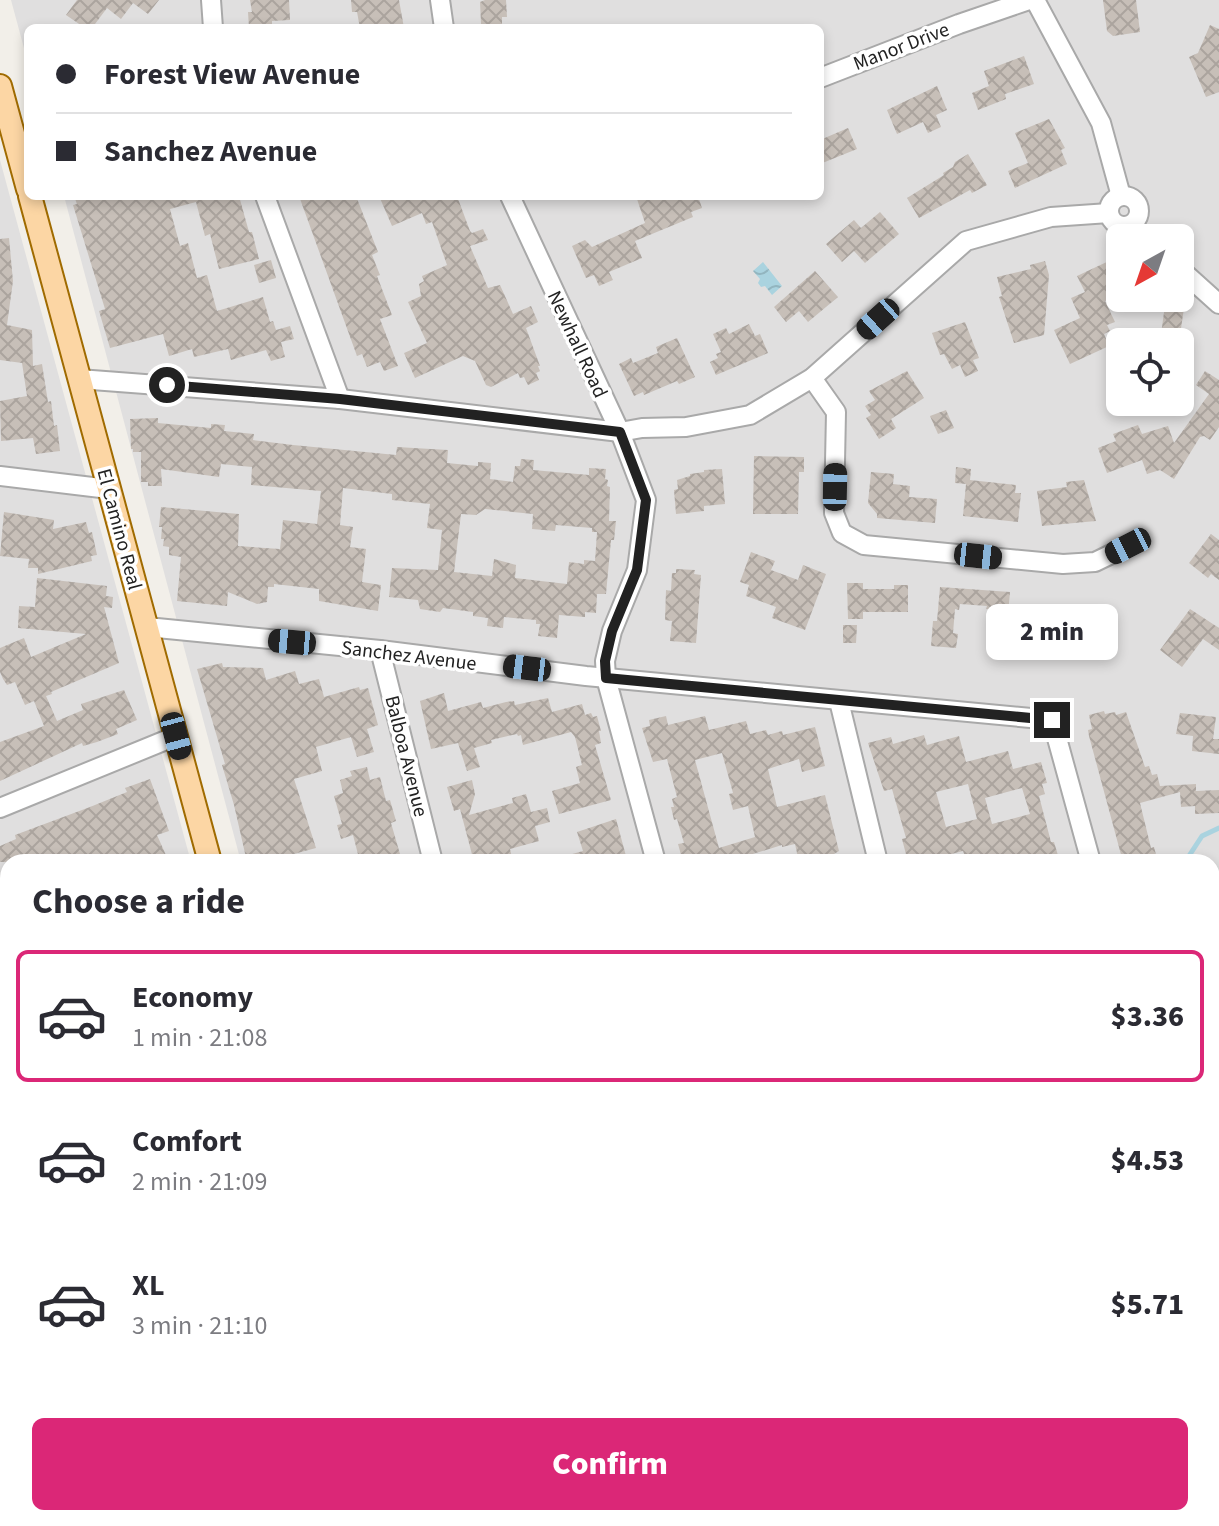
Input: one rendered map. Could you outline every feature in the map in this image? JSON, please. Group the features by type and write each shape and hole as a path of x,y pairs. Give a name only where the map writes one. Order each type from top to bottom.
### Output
{"main road":[{"path":"0,86 24,174"},
{"name":"El Camino Real","path":"31,200 208,854"}],"street":[{"path":"211,0 213,24"},
{"path":"440,0 443,24"},
{"name":"Manor Drive","path":"824,76 1029,0"},
{"path":"1035,0 1101,123 1121,196"},
{"path":"1109,213 1113,200 1121,196 1131,197 1138,204 1138,224"},
{"path":"266,200 340,399"},
{"name":"Newhall Road","path":"512,200 620,432 646,500 637,570 612,631 605,661 606,678"},
{"path":"1109,213 1116,224"},
{"path":"79,379 340,399 620,432 686,427 750,415 812,378 966,241 1051,217 1109,213"},
{"path":"1194,282 1219,304"},
{"path":"812,378 836,412 834,513 842,533 864,545 1063,564 1095,562 1128,546"},
{"path":"0,476 109,489"},
{"name":"Sanchez Avenue","path":"147,627 380,650 606,678 1052,720 1089,854"},
{"name":"Balboa Avenue","path":"380,650 431,854"},
{"path":"606,678 654,854"},
{"path":"839,701 876,854"},
{"path":"0,808 176,736"}],"shaded area":[{"path":"11,0 1219,0 1219,854 239,854 65,200 824,200 824,24 24,24 24,48"},
{"path":"0,160 189,854 0,854"}],"water":[{"path":"763,262 782,286 772,295 765,286 761,287 758,283 760,279 753,271"}],"building":[{"path":"77,0 159,0 148,14 133,3 121,19 107,8 95,24 79,24 66,15"},
{"path":"250,0 289,0 290,20 249,24 248,12 252,12"},
{"path":"351,0 399,0 403,24 359,24 357,12 352,12"},
{"path":"506,0 507,17 502,17 502,24 481,24 480,2"},
{"path":"1103,0 1136,0 1140,32 1113,36 1107,31"},
{"path":"1210,25 1219,29 1219,92 1206,97 1189,57 1198,53"},
{"path":"1024,56 1034,84 1005,94 1006,99 978,110 972,93 989,86 984,71"},
{"path":"937,86 947,110 936,115 941,127 928,133 923,122 897,134 887,110"},
{"path":"1049,119 1065,148 1061,150 1067,164 1015,188 1008,171 1028,163 1015,133"},
{"path":"848,128 857,149 824,162 824,138"},
{"path":"968,154 987,185 972,193 970,190 919,218 907,198 944,175 955,162"},
{"path":"76,200 240,200 259,259 219,269 210,234 205,236 196,202 170,209 180,246 188,243 197,278 207,275 217,311 263,297 270,322 273,321 276,330 290,326 294,339 281,342 285,357 271,361 266,350 231,360 228,349 194,357 192,349 169,356 163,334 110,348 99,311 105,309 73,205 77,204"},
{"path":"300,200 358,200 378,252 372,255 392,315 380,319 398,366 384,371 380,362 367,367 362,354 357,356"},
{"path":"381,200 458,200 470,231 483,229 488,240 470,246 488,288 500,285 513,314 531,306 538,322 526,328 540,366 540,371 536,373 539,380 528,385 518,373 491,387 486,385 475,361 463,356 415,378 404,353 427,343 408,302 421,296 419,284 424,281 422,276 447,265 432,222 426,224 422,213 392,226"},
{"path":"637,200 699,200 702,208 691,212 693,217 635,241 642,258 609,272 613,280 599,286 594,275 586,278 572,246 585,240 592,247 645,223"},
{"path":"880,212 899,234 865,263 854,251 842,262 826,244 854,220 861,228"},
{"path":"9,238 13,281 7,325 32,330 33,366 42,364 60,451 36,454 33,438 1,441 0,401 27,396 22,363 0,360 0,239"},
{"path":"271,260 276,278 259,283 254,265"},
{"path":"1045,261 1049,275 1044,335 1014,343 999,297 1002,296 997,277 1031,269 1030,265"},
{"path":"1106,262 1106,312 1110,312 1115,322 1107,325 1104,334 1106,347 1070,364 1054,330 1080,318 1071,298 1085,292 1077,276"},
{"path":"815,271 838,297 808,322 799,311 786,322 774,307"},
{"path":"1164,312 1183,312 1181,328 1162,328"},
{"path":"965,322 979,358 973,360 978,371 965,377 960,365 952,369 944,354 940,355 932,333"},
{"path":"749,324 755,336 760,334 768,353 716,375 710,362 718,358 716,354 721,352 713,334 726,328 729,334"},
{"path":"677,338 695,377 634,396 619,364 631,358 633,363 658,353 656,347"},
{"path":"907,371 924,398 891,419 896,428 879,439 866,418 871,415 865,406 875,400 869,391"},
{"path":"1205,371 1219,380 1219,427 1210,440 1200,437 1174,479 1160,470 1147,474 1142,460 1107,473 1098,448 1116,441 1113,434 1138,425 1142,434 1168,426 1174,443 1209,394 1196,385"},
{"path":"946,410 954,428 938,434 930,416"},
{"path":"158,418 158,423 211,428 211,424 225,425 224,431 254,434 253,440 293,445 396,455 397,447 448,450 447,463 478,466 478,462 491,463 490,479 513,482 515,466 520,466 521,459 534,460 533,470 589,475 589,468 606,469 605,479 610,487 609,521 616,521 606,594 597,594 596,613 585,612 585,617 559,615 557,638 538,636 540,624 536,624 536,620 504,617 503,628 487,626 488,618 473,616 473,612 420,609 418,600 389,597 392,568 438,570 442,530 427,528 430,504 392,500 392,494 343,488 340,525 353,527 350,547 366,549 362,582 381,585 378,611 319,601 319,589 274,584 274,587 268,587 267,602 257,604 228,592 227,606 177,601 181,557 169,555 169,547 163,546 162,527 159,527 161,507 239,514 238,546 280,549 283,520 317,524 321,491 251,485 252,467 221,464 219,477 161,469 162,486 148,486 148,482 141,482 141,452 131,449 130,419","holes":["485,509 533,514 532,529 555,531 556,525 592,528 592,532 597,532 595,561 584,560 584,564 569,562 567,584 515,578 516,565 494,559 492,576 454,572 461,514 476,515"]},
{"path":"754,456 804,457 804,472 799,472 798,514 753,514"},
{"path":"956,467 971,469 970,480 1016,485 1015,493 1021,493 1018,522 963,516 966,484 955,483"},
{"path":"722,469 725,504 704,506 704,511 676,514 674,490 678,489 677,480 704,470"},
{"path":"871,472 894,474 893,484 910,486 909,497 937,499 935,523 877,518 868,503"},
{"path":"1084,480 1096,521 1042,526 1037,491 1067,487 1066,482"},
{"path":"4,512 54,520 53,529 86,522 89,533 92,532 97,555 91,556 92,561 38,574 38,568 28,568 29,559 0,556"},
{"path":"1211,534 1219,540 1219,580 1211,574 1208,578 1189,563"},
{"path":"751,552 775,561 771,570 798,580 803,565 826,574 805,630 772,618 776,607 746,596 749,585 740,582"},
{"path":"676,569 695,570 694,574 701,575 696,643 670,641 672,621 665,620 666,590 671,591 672,573 676,573"},
{"path":"37,578 107,586 106,596 113,597 112,608 104,607 119,663 46,696 57,721 83,710 81,704 124,690 137,720 116,729 118,734 83,746 82,743 0,781 0,742 44,726 34,701 25,705 15,682 7,685 3,679 0,648 24,638 31,657 86,634 18,628 19,606 35,607"},
{"path":"847,583 863,583 863,589 894,589 894,585 908,585 908,612 863,612 863,619 848,619"},
{"path":"940,587 1010,592 1007,625 991,622 992,610 986,609 987,606 960,604 959,610 955,609 953,633 958,634 956,648 931,646"},
{"path":"1190,609 1219,628 1219,650 1203,639 1182,667 1160,650"},
{"path":"1027,620 1098,625 1095,652 1082,651 1081,656 1030,648 1031,633 1026,633"},
{"path":"843,625 857,625 856,643 843,643"},
{"path":"222,663 223,667 263,668 266,680 295,671 299,684 319,679 324,697 359,687 360,690 368,688 378,725 367,729 374,752 357,757 351,737 316,747 322,771 294,779 316,848 294,854 245,854 222,765 225,764 197,669"},
{"path":"444,693 448,711 481,702 483,708 506,702 514,701 515,705 548,698 552,712 582,704 585,715 591,713 593,717 597,716 601,743 595,745 611,800 559,814 552,791 580,783 576,767 582,765 571,732 523,745 521,735 517,734 491,740 492,743 474,748 480,767 467,771 458,743 431,749 420,701"},
{"path":"1104,711 1105,714 1115,712 1116,715 1126,712 1145,767 1149,766 1152,775 1157,774 1160,786 1196,784 1196,791 1219,790 1219,813 1195,814 1195,806 1181,807 1180,792 1140,803 1151,848 1154,847 1156,854 1121,854 1088,730 1092,729 1089,715"},
{"path":"1180,713 1216,717 1213,739 1219,739 1219,754 1192,751 1193,736 1176,734"},
{"path":"666,716 668,725 705,716 709,730 746,721 750,734 766,730 768,735 782,731 783,735 815,727 825,766 802,772 799,759 768,769 777,807 825,795 839,851 834,854 797,854 795,844 753,854 681,854 678,844 684,843 671,807 674,807 672,799 677,797 667,759 653,762 642,728 650,726 649,720","holes":["722,753 733,793 729,794 733,810 748,806 755,837 719,848 695,760"]},
{"path":"924,735 927,745 959,736 966,762 1008,751 1013,769 1041,762 1047,783 1042,784 1045,794 1039,796 1051,842 1054,842 1058,854 964,854 963,851 906,854 902,839 906,838 892,789 884,791 868,743 891,737 893,744","holes":["968,784 977,819 946,827 936,792","1022,788 1030,814 992,824 985,798"]},
{"path":"367,767 370,780 380,777 386,801 390,800 396,821 391,823 400,854 358,854 353,835 341,839 337,825 342,824 334,796 343,793 340,780 352,776 350,771"},
{"path":"150,779 169,831 157,835 165,854 0,854 0,846 16,839 15,835 127,792 125,788"},
{"path":"472,780 475,794 469,815 513,803 512,798 526,794 531,812 547,808 550,822 535,826 539,841 510,849 511,854 472,854 460,809 454,811 447,787"},
{"path":"616,819 625,854 572,854 583,851 577,832"}],"waterway":[{"path":"1190,854 1202,836 1219,828"}],"route":[{"path":"167,385 340,399 620,432 646,500 637,570 612,631 605,661 606,678 1052,720"}]}
